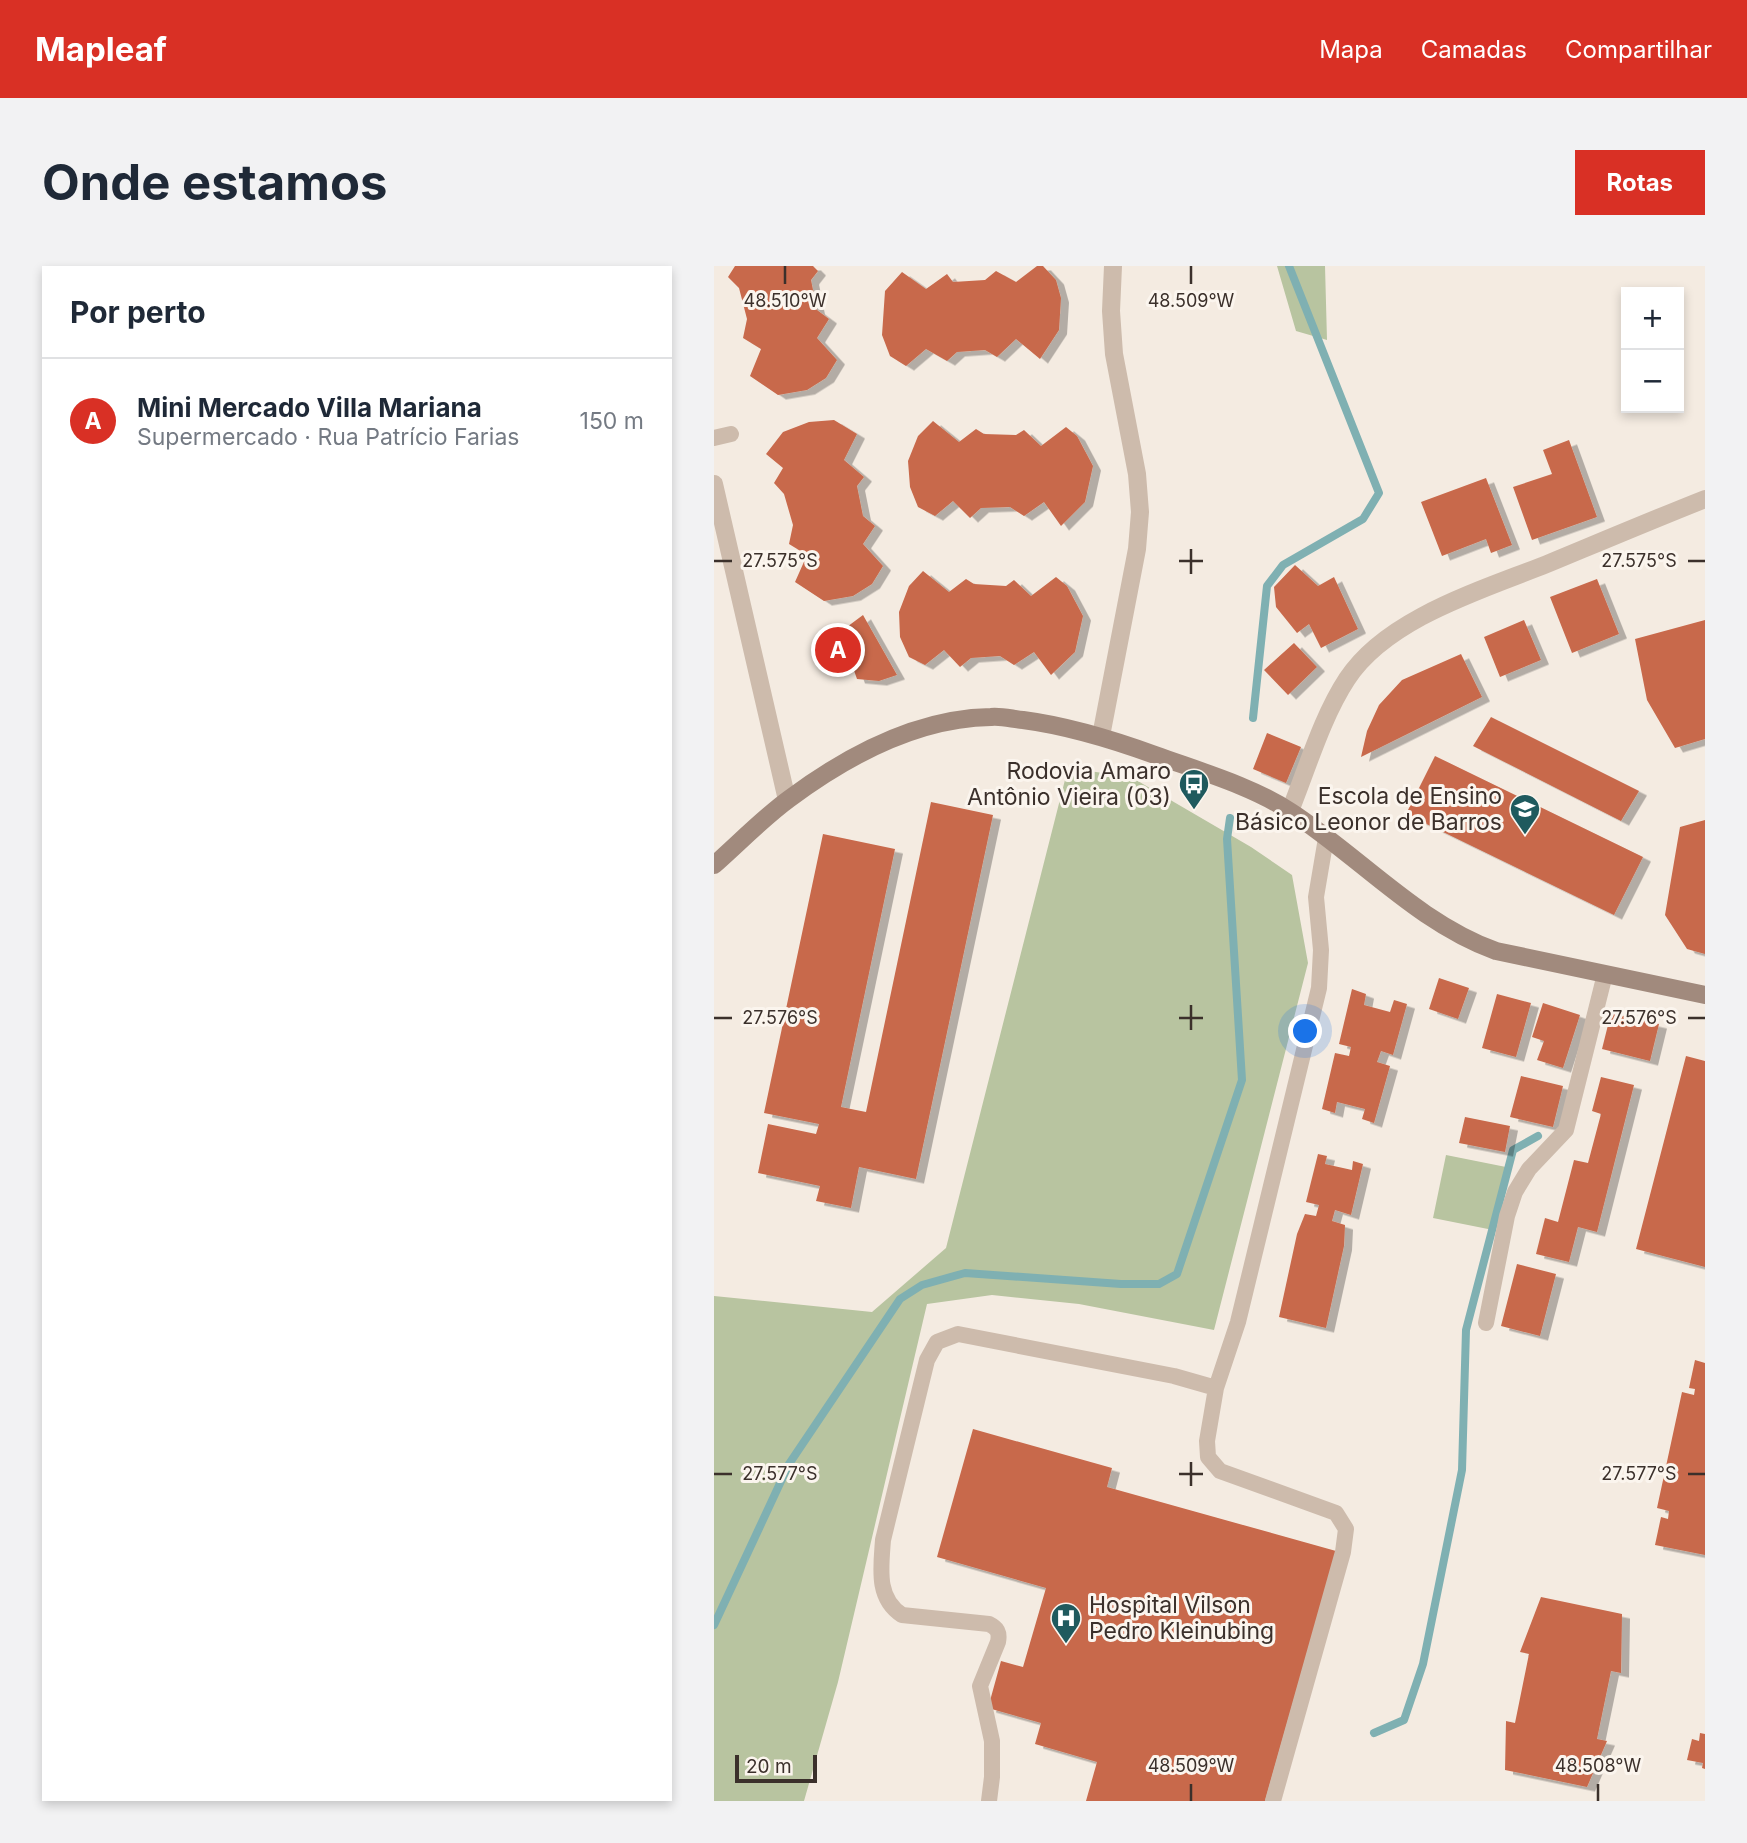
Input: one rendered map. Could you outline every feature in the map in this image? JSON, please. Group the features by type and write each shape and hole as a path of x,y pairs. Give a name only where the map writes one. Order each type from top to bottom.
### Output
{"street":[{"path":"1101,736 1137,549 1140,513 1137,474 1114,354 1111,311 1113,266"},
{"path":"714,484 787,800"},
{"path":"1290,811 1334,703 1348,677 1371,652 1403,627 1454,602 1705,499"},
{"path":"714,865 787,800 835,767 904,734 948,720 994,716 1056,725 1101,736 1212,776 1290,811 1436,920 1477,944 1496,951 1705,995"}],"lane":[{"path":"714,438 731,434"},
{"path":"1273,1801 1343,1552 1346,1529 1336,1513 1220,1471 1208,1457 1208,1449 1216,1388 1238,1322 1319,988 1321,950 1317,897 1326,838"},
{"path":"1486,1324 1507,1216 1515,1192 1529,1169 1566,1129 1605,974"},
{"path":"989,1801 992,1741 980,1686 1000,1635 996,1627 902,1615 890,1607 884,1593 881,1569 883,1540 927,1360 937,1342 958,1334 1174,1376 1216,1388"}],"green space":[{"path":"1277,266 1325,266 1327,340 1296,331"},
{"path":"1068,768 1131,777 1251,847 1292,875 1308,963 1214,1330 1079,1304 992,1295 927,1304 838,1682 804,1801 714,1801 714,1296 872,1312 946,1248"},
{"path":"1446,1155 1506,1167 1493,1230 1433,1218"}],"building":[{"path":"735,266 813,266 818,271 811,280 817,310 829,319 817,338 837,360 826,378 807,390 778,395 750,376 761,349 743,338 747,319 739,288 728,277"},
{"path":"1037,266 1043,266 1056,280 1061,298 1059,330 1040,359 1016,339 997,357 985,350 957,352 947,361 926,349 906,366 890,356 882,335 885,291 902,272 926,289 947,274 953,282 985,280 996,271 1016,282"},
{"path":"834,420 857,434 844,460 864,477 857,486 863,516 875,526 863,544 883,566 872,584 853,596 824,601 795,582 807,555 789,544 793,525 784,494 774,483 783,468 766,454 783,432 809,422"},
{"path":"933,421 959,442 976,429 984,434 1016,435 1024,430 1041,446 1066,427 1077,436 1093,466 1085,502 1061,526 1044,502 1024,516 1010,507 981,508 970,518 953,501 935,516 918,507 910,487 908,461 918,436"},
{"path":"1569,440 1597,517 1532,540 1513,487 1552,474 1543,450"},
{"path":"1486,478 1512,545 1491,553 1486,539 1442,556 1421,502"},
{"path":"1295,565 1318,586 1334,577 1358,629 1321,648 1309,624 1297,633 1276,607 1274,587"},
{"path":"923,571 949,592 966,579 974,584 1006,586 1014,580 1031,596 1056,577 1067,586 1083,616 1075,652 1051,675 1034,652 1014,665 1000,656 971,658 960,667 944,650 925,665 909,657 900,637 899,612 909,586"},
{"path":"1597,579 1619,634 1572,653 1550,597"},
{"path":"863,615 897,675 879,681 857,679 851,662 831,668 820,647"},
{"path":"1524,620 1541,660 1500,677 1484,637"},
{"path":"1705,620 1705,739 1675,748 1647,700 1635,639"},
{"path":"1294,643 1317,667 1288,695 1264,670"},
{"path":"1461,654 1482,697 1361,757 1367,731 1379,705 1402,680"},
{"path":"1491,717 1639,791 1621,821 1473,746"},
{"path":"1267,733 1301,747 1286,783 1253,769"},
{"name":"Escola de Ensino Básico Leonor de Barros","path":"1435,756 1643,857 1614,915 1406,814"},
{"path":"931,802 993,815 916,1179 859,1167 851,1208 816,1201 820,1186 758,1173 768,1124 816,1134 819,1124 764,1113 823,834 895,849 841,1107 866,1112"},
{"path":"1705,820 1705,954 1687,949 1665,915 1680,827"},
{"path":"1439,978 1469,988 1458,1019 1429,1009"},
{"path":"1352,989 1366,994 1364,1005 1390,1012 1394,1000 1407,1004 1393,1055 1381,1051 1377,1062 1390,1066 1374,1123 1362,1119 1365,1109 1337,1102 1335,1113 1322,1109 1335,1053 1349,1056 1351,1047 1339,1044"},
{"path":"1497,994 1531,1003 1516,1057 1482,1048"},
{"path":"1543,1003 1580,1015 1563,1068 1537,1060 1544,1041 1532,1037"},
{"path":"1611,1013 1659,1024 1650,1061 1602,1049"},
{"path":"1686,1056 1705,1061 1705,1267 1636,1249"},
{"path":"1521,1076 1563,1086 1553,1127 1510,1117"},
{"path":"1601,1077 1634,1085 1597,1232 1578,1227 1569,1262 1536,1254 1545,1218 1558,1222 1574,1160 1588,1163 1601,1114 1592,1111"},
{"path":"1465,1117 1510,1126 1505,1152 1459,1143"},
{"path":"1318,1154 1327,1156 1325,1164 1352,1170 1353,1161 1363,1164 1351,1215 1335,1210 1332,1221 1345,1225 1344,1246 1326,1328 1279,1317 1297,1234 1305,1214 1316,1216 1319,1205 1306,1202"},
{"path":"1517,1264 1556,1274 1540,1336 1501,1326"},
{"path":"1695,1360 1705,1363 1705,1555 1655,1545 1661,1517 1668,1519 1669,1511 1657,1508 1682,1392 1694,1395 1695,1389 1689,1388"},
{"path":"973,1429 1112,1468 1107,1487 1336,1551 1265,1801 1086,1801 1097,1762 1035,1744 1041,1723 988,1708 1001,1661 1023,1667 1046,1588 937,1557"},
{"path":"1541,1597 1622,1614 1621,1673 1611,1671 1597,1739 1607,1741 1587,1787 1505,1770 1506,1721 1515,1723 1529,1654 1520,1652"},
{"path":"1700,1733 1705,1734 1705,1769 1702,1768 1703,1763 1687,1760 1692,1739 1699,1741"}],"waterway":[{"path":"1253,718 1267,586 1283,565 1363,519 1379,493 1289,266"},
{"path":"714,1625 789,1464 900,1299 922,1285 965,1273 1121,1284 1159,1284 1177,1274 1242,1080 1227,839 1230,818"},
{"path":"1374,1733 1404,1720 1423,1664 1462,1470 1466,1330 1513,1150 1538,1136"}],"place":[{"name":"Mini Mercado Villa Mariana","path":"838,650"},
{"name":"Rodovia Amaro Antônio Vieira (03)","path":"1194,811"},
{"name":"Escola de Ensino Básico Leonor de Barros","path":"1525,836"},
{"name":"Hospital Vilson Pedro Kleinubing","path":"1066,1645"}]}
